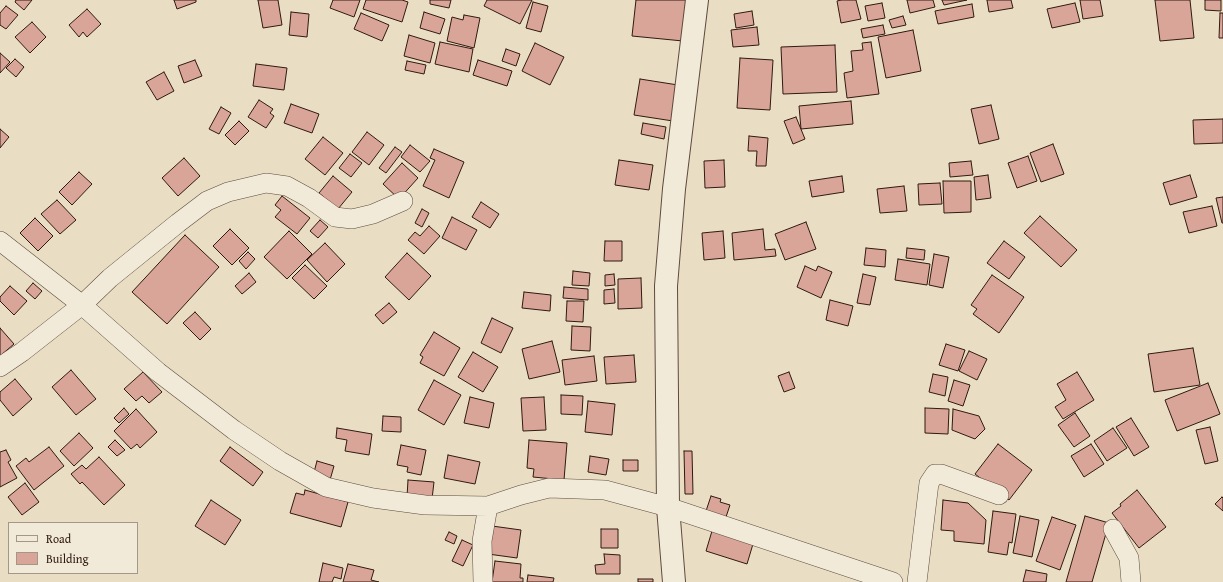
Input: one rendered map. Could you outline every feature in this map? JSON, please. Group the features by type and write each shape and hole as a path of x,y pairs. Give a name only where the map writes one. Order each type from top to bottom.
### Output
{"street":[{"path":"674,582 668,507 666,286 674,189 697,0"},
{"path":"0,367 22,352 82,305 110,278 178,223 207,202 228,192 266,183 287,186 309,198 335,217 352,219 373,214 403,201"},
{"path":"0,241 82,305 158,372 234,430 280,461 326,487 373,498 425,505 488,506 548,488 605,490 668,507 893,582"},
{"path":"918,582 930,483 935,474 941,474 999,495"},
{"path":"484,582 482,541 488,506"},
{"path":"1113,529 1129,558 1131,582"}],"building":[{"path":"16,0 32,0 24,10 15,2"},
{"path":"174,0 196,0 196,2 177,9"},
{"path":"258,0 278,0 282,25 263,28"},
{"path":"333,0 360,0 354,17 330,8"},
{"path":"366,0 402,0 408,2 402,22 363,9"},
{"path":"430,0 451,0 449,8 430,4"},
{"path":"487,0 532,0 520,24 484,6"},
{"path":"636,0 687,0 683,41 632,36"},
{"path":"856,0 861,19 841,23 837,1"},
{"path":"907,0 933,0 935,7 910,13"},
{"path":"942,0 967,0 944,5"},
{"path":"987,0 1011,0 1013,8 989,12"},
{"path":"1080,0 1100,0 1103,16 1083,19"},
{"path":"1155,0 1190,0 1194,38 1160,41"},
{"path":"1205,0 1221,0 1221,11 1205,10"},
{"path":"533,2 548,6 541,32 526,28"},
{"path":"882,3 885,18 868,21 865,6"},
{"path":"1075,3 1080,22 1052,28 1047,9"},
{"path":"972,4 974,17 938,24 935,11"},
{"path":"6,6 18,15 6,29 0,25 0,13"},
{"path":"87,9 101,24 87,37 83,32 79,37 69,25"},
{"path":"752,11 754,25 736,28 734,14"},
{"path":"291,12 309,14 307,37 289,35"},
{"path":"424,12 445,19 440,34 420,28"},
{"path":"361,13 389,25 382,41 354,29"},
{"path":"1220,13 1223,13 1223,38 1219,38"},
{"path":"464,15 480,18 474,48 447,41 452,17 463,20"},
{"path":"903,16 906,25 892,28 889,20"},
{"path":"32,22 46,37 30,53 15,37"},
{"path":"883,25 885,34 863,38 861,29"},
{"path":"757,27 759,45 733,47 731,30"},
{"path":"913,30 921,71 886,78 878,37"},
{"path":"409,35 435,43 430,63 404,56"},
{"path":"440,42 473,49 469,72 435,64"},
{"path":"871,42 879,94 847,98 844,73 853,71 851,51 863,50 862,43"},
{"path":"535,43 564,57 550,85 522,71"},
{"path":"835,45 837,92 783,94 781,47"},
{"path":"506,49 520,54 516,66 502,61"},
{"path":"0,53 10,62 0,73"},
{"path":"740,58 773,60 770,110 737,108"},
{"path":"15,59 24,67 16,77 6,68"},
{"path":"195,60 202,76 184,83 178,66"},
{"path":"478,60 512,71 507,86 473,75"},
{"path":"407,61 426,65 424,74 405,70"},
{"path":"256,64 287,68 284,90 253,86"},
{"path":"164,72 174,91 157,100 146,82"},
{"path":"640,79 678,85 673,121 634,115"},
{"path":"259,100 273,109 270,113 274,116 266,128 248,117"},
{"path":"851,101 853,124 801,129 799,106"},
{"path":"291,104 319,114 312,133 284,123"},
{"path":"991,105 999,139 979,144 971,109"},
{"path":"221,107 231,113 219,134 209,129"},
{"path":"796,117 805,139 793,144 784,121"},
{"path":"1223,119 1223,143 1194,144 1193,120"},
{"path":"239,121 249,131 235,145 225,135"},
{"path":"643,123 666,127 664,139 641,134"},
{"path":"0,129 9,137 0,148"},
{"path":"367,132 384,145 369,165 352,152"},
{"path":"749,136 768,138 766,166 756,166 757,151 748,151"},
{"path":"323,137 343,153 325,175 305,159"},
{"path":"1053,144 1064,174 1041,182 1030,153"},
{"path":"410,145 430,161 420,172 401,157"},
{"path":"395,147 402,152 386,173 379,168"},
{"path":"434,149 464,162 449,198 423,186 435,160 430,158"},
{"path":"350,154 362,163 351,177 339,168"},
{"path":"1028,156 1037,181 1017,188 1008,163"},
{"path":"184,158 200,176 178,196 162,178"},
{"path":"619,160 653,165 649,190 615,185"},
{"path":"724,160 725,187 705,188 704,161"},
{"path":"971,161 973,175 950,177 949,163"},
{"path":"402,163 418,178 399,199 383,184"},
{"path":"79,172 92,184 72,205 59,192"},
{"path":"988,175 991,198 976,200 974,177"},
{"path":"1190,175 1197,197 1170,205 1163,183"},
{"path":"333,176 352,192 338,209 319,193"},
{"path":"842,176 844,192 812,197 809,181"},
{"path":"943,181 971,181 971,212 944,213"},
{"path":"940,183 942,204 919,205 918,184"},
{"path":"904,186 907,211 880,213 877,189"},
{"path":"282,196 310,218 297,234 275,217 281,210 275,205"},
{"path":"1223,197 1223,223 1222,223 1216,198"},
{"path":"57,200 76,220 60,234 41,214"},
{"path":"481,202 499,214 490,228 472,217"},
{"path":"1212,206 1217,226 1189,233 1183,212"},
{"path":"422,209 429,213 422,227 415,223"},
{"path":"1040,216 1077,250 1061,267 1024,233"},
{"path":"452,217 477,230 466,250 442,238"},
{"path":"35,218 53,236 38,251 20,233"},
{"path":"320,220 328,227 318,238 310,231"},
{"path":"806,222 816,249 785,260 775,234"},
{"path":"429,226 440,236 424,254 408,240 415,232 420,236"},
{"path":"230,229 249,248 232,265 213,246"},
{"path":"763,229 765,250 775,249 776,256 734,260 732,233"},
{"path":"289,231 312,254 287,279 264,257"},
{"path":"723,231 725,258 704,260 702,233"},
{"path":"185,235 219,267 167,324 132,292"},
{"path":"605,241 622,241 622,261 604,261"},
{"path":"1004,241 1025,257 1009,279 987,263"},
{"path":"325,243 345,264 327,282 307,260"},
{"path":"866,248 886,250 885,267 864,265"},
{"path":"907,248 925,250 924,260 906,258"},
{"path":"248,252 255,259 246,269 239,261"},
{"path":"407,253 431,276 409,300 385,277"},
{"path":"934,254 949,257 943,288 929,285"},
{"path":"898,259 930,264 927,285 895,280"},
{"path":"305,265 327,286 314,299 292,278"},
{"path":"805,266 816,271 818,266 832,272 821,298 797,287"},
{"path":"573,271 590,273 589,286 572,285"},
{"path":"249,273 256,282 242,294 235,286"},
{"path":"614,274 615,285 605,286 605,275"},
{"path":"863,274 876,277 870,305 857,303"},
{"path":"992,275 1024,297 999,333 973,314 977,309 971,305"},
{"path":"641,278 642,308 618,309 618,279"},
{"path":"33,283 42,291 35,299 26,291"},
{"path":"10,286 27,301 14,315 0,301 0,297"},
{"path":"564,287 588,289 588,300 563,298"},
{"path":"614,289 615,303 604,304 604,290"},
{"path":"524,292 551,295 550,311 522,308"},
{"path":"830,300 853,306 848,326 826,320"},
{"path":"567,301 584,301 583,322 566,321"},
{"path":"389,303 397,312 383,324 375,315"},
{"path":"195,312 211,329 200,340 183,323"},
{"path":"492,318 513,328 501,353 481,343"},
{"path":"572,326 591,327 590,351 571,350"},
{"path":"0,328 14,344 0,356"},
{"path":"434,332 460,348 444,376 420,363 423,357 420,355"},
{"path":"552,341 560,372 529,379 522,349"},
{"path":"946,344 965,350 958,371 939,365"},
{"path":"1193,348 1200,385 1154,392 1148,354"},
{"path":"969,351 987,359 977,380 959,371"},
{"path":"473,352 498,367 483,392 458,377"},
{"path":"634,355 636,382 606,384 604,357"},
{"path":"594,356 597,381 565,385 562,360"},
{"path":"71,370 96,399 76,415 52,387"},
{"path":"143,372 162,392 149,403 142,396 136,401 124,389"},
{"path":"789,372 795,388 784,392 778,376"},
{"path":"1077,372 1094,400 1063,419 1055,407 1066,400 1057,384"},
{"path":"933,374 948,377 945,396 929,392"},
{"path":"15,379 32,399 13,416 0,400 0,392"},
{"path":"434,380 461,395 444,425 418,410"},
{"path":"954,380 970,385 963,406 948,401"},
{"path":"1208,383 1220,414 1177,431 1165,400"},
{"path":"561,395 583,396 582,415 561,414"},
{"path":"470,397 494,403 489,428 464,423"},
{"path":"544,397 546,430 523,431 521,398"},
{"path":"588,401 615,404 612,435 585,432"},
{"path":"124,408 129,414 119,423 114,418"},
{"path":"925,408 949,409 948,434 925,433"},
{"path":"136,409 157,432 140,448 137,444 131,449 114,431"},
{"path":"953,409 979,416 985,429 975,439 952,430"},
{"path":"1075,413 1090,436 1074,447 1058,425"},
{"path":"383,416 401,417 401,432 382,431"},
{"path":"1131,418 1149,447 1134,456 1116,427"},
{"path":"1210,427 1218,461 1205,464 1196,430"},
{"path":"337,428 372,434 369,455 345,451 347,440 336,438"},
{"path":"1113,428 1127,448 1107,461 1094,441"},
{"path":"79,433 93,448 74,466 60,451"},
{"path":"115,440 125,450 117,456 108,447"},
{"path":"529,440 567,443 564,480 533,477 534,469 527,468"},
{"path":"998,444 1032,470 1009,500 975,474"},
{"path":"1091,444 1104,464 1084,477 1071,456"},
{"path":"401,445 426,450 421,475 407,472 408,467 397,465"},
{"path":"49,447 64,466 34,490 16,466 26,458 29,462"},
{"path":"230,447 263,472 253,486 220,461"},
{"path":"6,450 11,460 8,462 17,478 0,487 0,452"},
{"path":"684,451 692,451 693,494 685,494"},
{"path":"448,455 480,462 475,484 444,478"},
{"path":"590,456 609,459 606,475 588,472"},
{"path":"99,457 125,485 104,505 82,482 80,484 71,474 82,465 86,469"},
{"path":"623,460 638,460 638,471 623,471"},
{"path":"317,461 334,466 330,480 313,476"},
{"path":"408,480 434,482 432,499 407,497"},
{"path":"25,483 39,502 22,515 8,497"},
{"path":"305,490 348,502 341,527 290,513 296,493 304,495"},
{"path":"1137,490 1166,527 1139,548 1112,513 1121,506 1120,504"},
{"path":"711,496 721,499 720,502 730,505 726,517 706,511"},
{"path":"1222,497 1223,498 1223,511 1215,504"},
{"path":"211,500 241,520 225,545 195,526"},
{"path":"943,500 968,503 986,520 984,544 954,541 954,531 941,530"},
{"path":"993,511 1016,514 1012,543 1009,542 1007,555 988,552"},
{"path":"1020,516 1039,520 1032,557 1013,553"},
{"path":"1085,516 1109,523 1092,582 1066,582"},
{"path":"1052,517 1076,525 1060,570 1036,561"},
{"path":"492,526 521,530 517,558 488,554"},
{"path":"601,529 618,529 618,548 601,548"},
{"path":"712,531 753,544 747,564 706,551"},
{"path":"449,532 457,536 454,544 445,540"},
{"path":"462,540 473,545 463,566 452,561"},
{"path":"604,554 620,555 620,574 596,574 595,565 605,564"},
{"path":"495,561 521,564 520,578 523,578 523,582 492,582"},
{"path":"323,563 343,568 341,579 334,577 332,582 319,582"},
{"path":"348,564 374,570 371,580 379,582 343,582"},
{"path":"1026,570 1047,574 1046,582 1023,582"},
{"path":"528,575 554,578 553,582 527,582"},
{"path":"638,579 653,579 653,582 638,582"}]}
